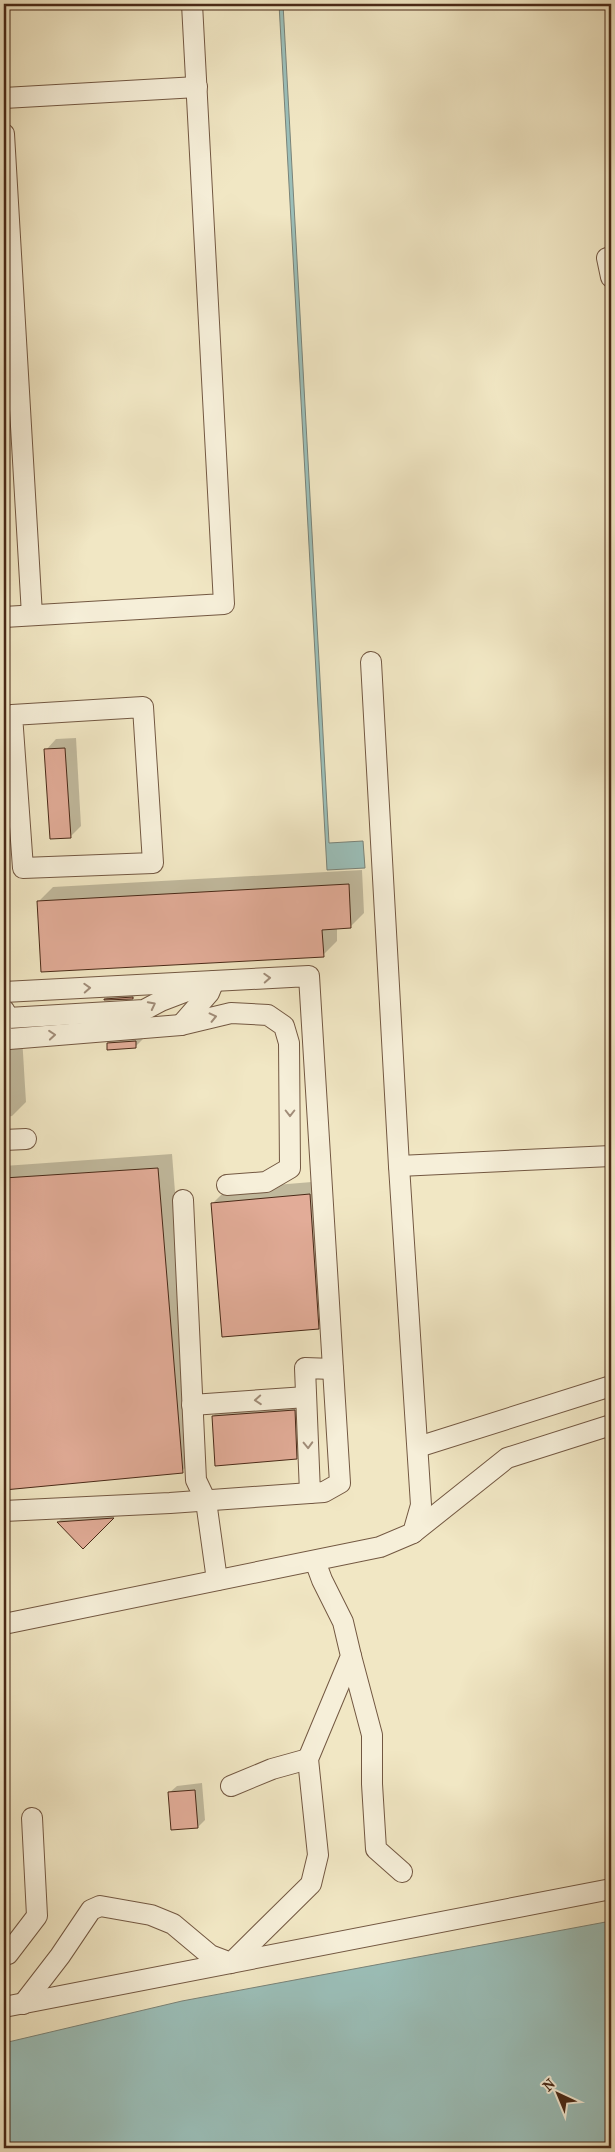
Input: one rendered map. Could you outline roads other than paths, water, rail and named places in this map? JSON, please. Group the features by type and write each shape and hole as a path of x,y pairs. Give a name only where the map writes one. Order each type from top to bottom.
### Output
{"street":[{"path":"4,617 224,604 192,4"},
{"path":"4,98 197,87"},
{"path":"4,134 32,615"},
{"path":"371,662 399,1166 421,1505 413,1533"},
{"path":"143,707 153,863 22,868 10,785 12,715 143,707"},
{"path":"4,992 309,976 340,1483 324,1492 206,1501 4,1511"},
{"path":"4,1010 8,1018 144,1010 161,1001 214,981"},
{"path":"181,1025 209,993 214,981"},
{"path":"4,1036 9,1038 181,1025 231,1013 268,1015 284,1026 289,1043 290,1168 266,1182 227,1185"},
{"path":"4,1140 26,1139"},
{"path":"399,1166 611,1156"},
{"path":"182,1200 196,1480 206,1501 217,1580"},
{"path":"310,1493 305,1368 333,1369"},
{"path":"418,1447 611,1386"},
{"path":"192,1405 306,1397"},
{"path":"4,1624 380,1548 413,1533 507,1458 611,1425"},
{"path":"315,1561 322,1580 343,1622 372,1735 372,1784 376,1849 402,1872"},
{"path":"232,1963 311,1884 318,1855 308,1759 351,1656"},
{"path":"231,1786 272,1770 308,1759"},
{"path":"4,1954 8,1954 37,1916 32,1818"},
{"path":"13,2005 611,1889"},
{"path":"13,2005 60,1956 91,1910 100,1906 151,1915 173,1924 210,1954 232,1963"}],"water":[{"path":"279,4 283,4 329,843 363,841 365,868 327,870"},
{"path":"611,1921 611,2148 4,2148 4,2043 182,2001"}]}
